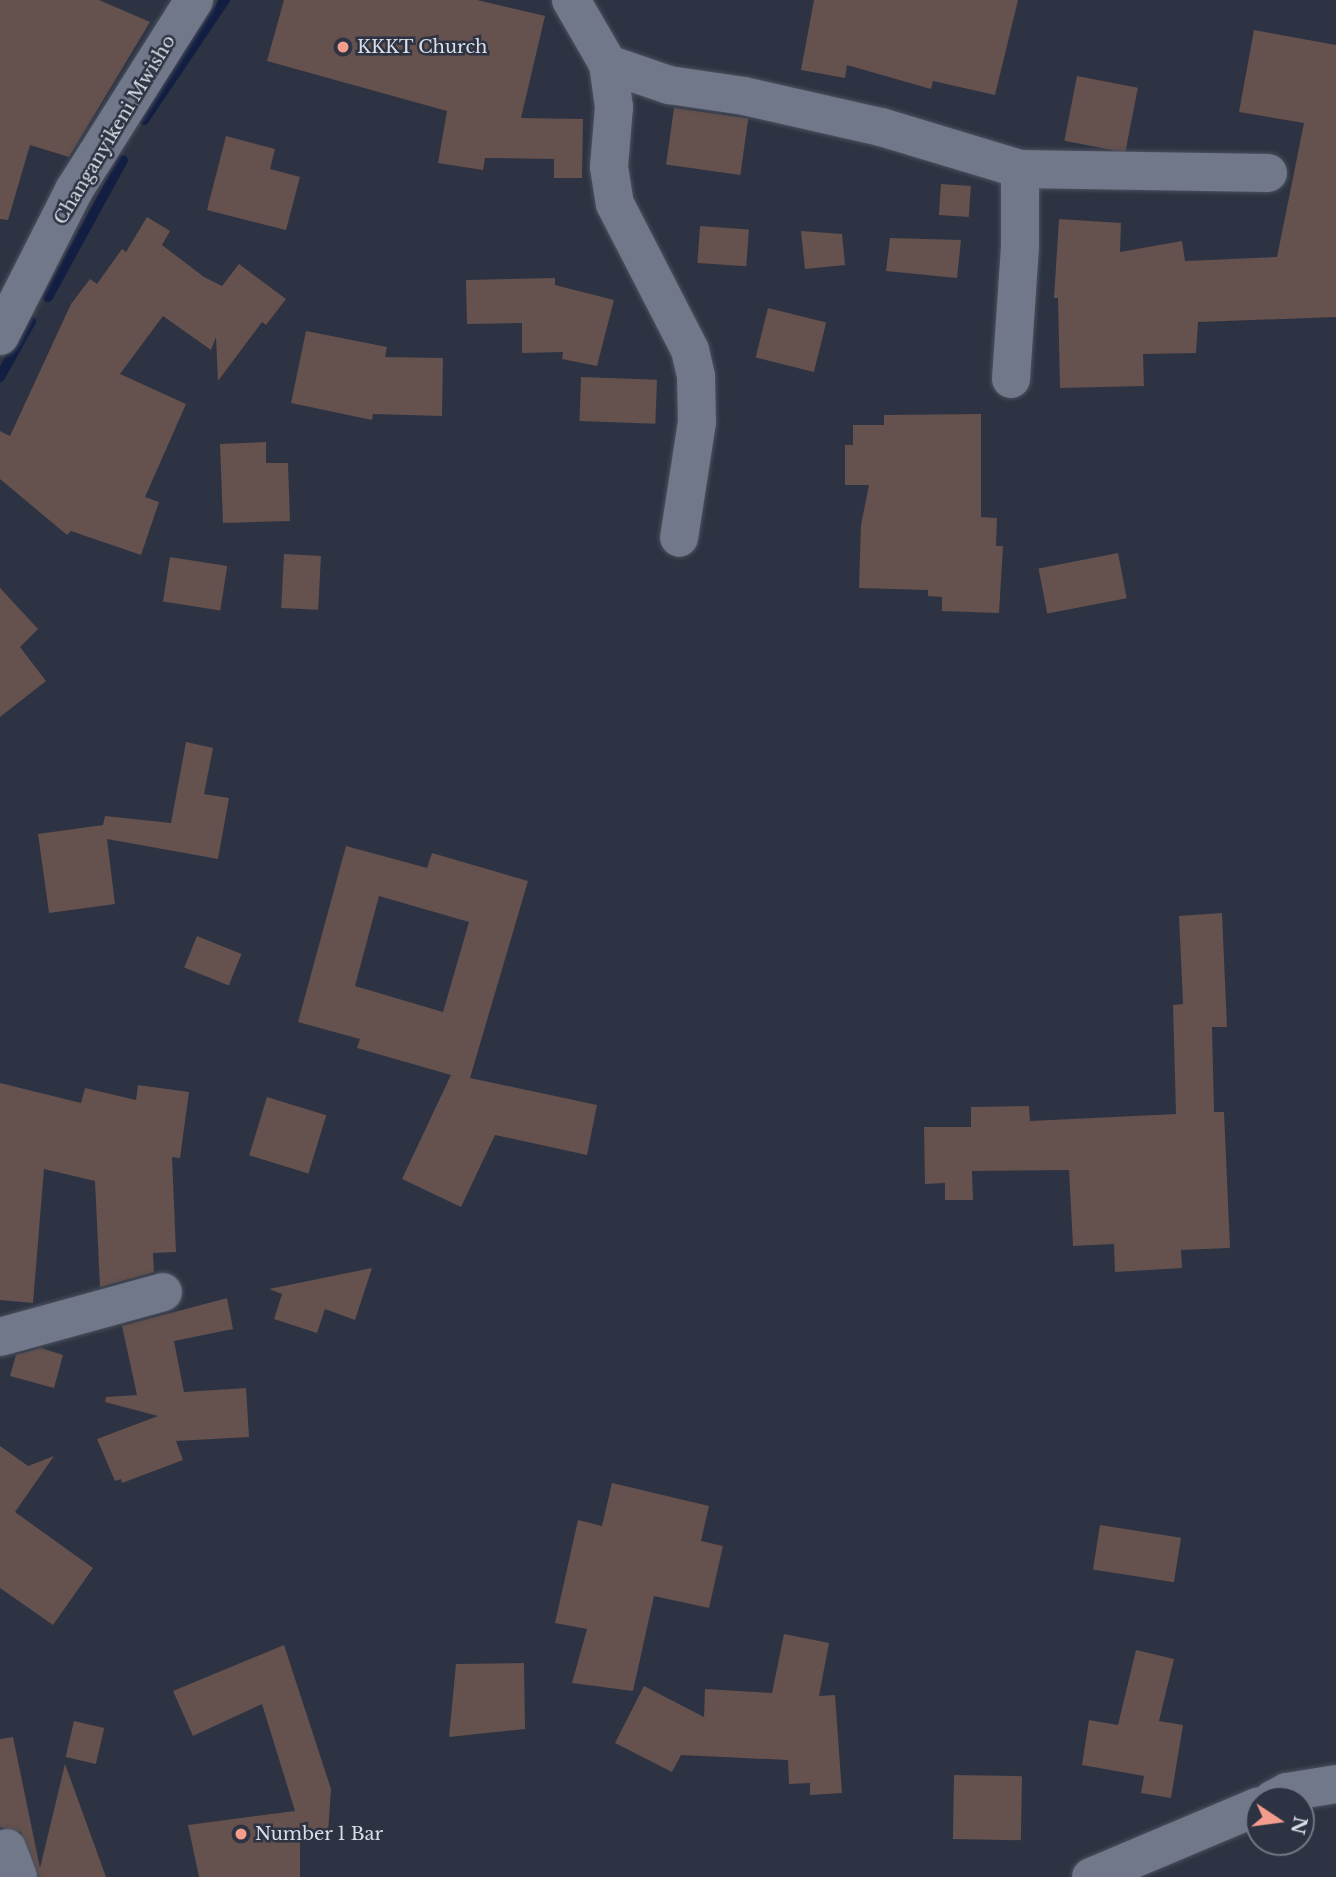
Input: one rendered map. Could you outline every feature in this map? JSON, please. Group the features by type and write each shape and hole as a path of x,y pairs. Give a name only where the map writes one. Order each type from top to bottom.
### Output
{"street":[{"name":"Changanyikeni Mwisho","path":"0,336 74,190 194,0"},
{"path":"571,0 608,64 614,107 609,167 615,204 690,350 696,376 697,422 679,538"},
{"path":"608,64 669,85 744,96 881,127 1020,169 1268,173"},
{"path":"1011,379 1020,169"},
{"path":"0,1337 163,1292"},
{"path":"1315,1787 1336,1784"},
{"path":"1091,1877 1245,1812"}],"building":[{"path":"0,0 99,0 150,22 69,157 30,145 8,220 0,219"},
{"path":"284,0 477,0 545,16 521,118 583,119 582,178 554,178 554,159 485,158 483,170 438,163 447,111 267,61"},
{"path":"814,0 1018,0 995,95 933,81 931,89 847,65 845,78 801,70"},
{"path":"1254,30 1336,45 1336,317 1198,322 1196,353 1143,354 1144,386 1060,388 1058,298 1054,298 1059,219 1121,223 1120,252 1182,241 1185,261 1277,257 1304,123 1239,112"},
{"path":"1077,76 1138,88 1125,153 1064,141"},
{"path":"674,108 748,118 740,175 666,164"},
{"path":"226,136 275,149 270,169 300,177 286,230 207,210"},
{"path":"941,184 971,186 969,217 939,215"},
{"path":"147,217 170,231 162,245 204,277 222,286 239,264 286,299 266,325 262,322 218,381 216,337 211,350 163,316 120,374 186,404 145,497 159,502 141,555 71,531 67,535 0,479 0,431 10,436 71,304 90,279 97,284 122,249 126,252"},
{"path":"700,226 749,229 746,266 697,263"},
{"path":"801,231 842,234 845,265 805,269"},
{"path":"890,238 961,240 957,278 886,271"},
{"path":"555,278 555,285 614,300 597,366 562,359 563,352 522,353 522,323 467,324 466,280"},
{"path":"768,308 826,323 814,372 756,357"},
{"path":"306,331 387,347 385,357 443,358 442,416 373,414 372,420 291,403"},
{"path":"581,377 657,380 655,424 579,421"},
{"path":"981,414 981,517 997,518 996,546 1003,546 999,613 942,611 942,597 928,596 928,590 859,588 861,525 869,485 845,485 845,445 853,445 853,425 884,425 884,415"},
{"path":"266,442 266,463 288,463 290,521 223,523 220,444"},
{"path":"1118,553 1127,598 1047,614 1038,568"},
{"path":"284,554 321,556 318,610 281,608"},
{"path":"170,557 227,566 220,611 163,601"},
{"path":"0,588 38,629 20,647 46,681 0,717"},
{"path":"186,742 213,748 204,794 229,798 218,859 107,839 115,904 49,913 38,834 103,825 105,816 171,823"},
{"path":"346,846 427,868 432,853 528,881 470,1078 597,1105 587,1155 495,1135 461,1207 402,1179 451,1075 357,1048 360,1039 298,1022","holes":["379,896 469,922 443,1012 355,986"]},
{"path":"1222,913 1227,1027 1212,1027 1214,1112 1224,1112 1230,1248 1181,1250 1182,1268 1115,1272 1114,1244 1073,1246 1069,1170 972,1171 973,1200 945,1200 945,1183 925,1184 924,1127 971,1127 971,1107 1029,1106 1030,1121 1176,1114 1173,1005 1183,1004 1179,916"},
{"path":"197,936 242,954 229,986 184,968"},
{"path":"0,1083 81,1103 85,1088 136,1100 138,1085 189,1092 180,1158 172,1157 176,1252 153,1253 154,1272 100,1287 95,1181 44,1169 33,1303 0,1300"},
{"path":"267,1097 326,1115 308,1173 249,1155"},
{"path":"372,1268 355,1320 325,1309 317,1333 274,1319 282,1294 269,1289"},
{"path":"227,1298 233,1329 174,1341 184,1392 246,1388 249,1437 176,1441 183,1460 122,1483 121,1479 115,1481 97,1439 158,1416 105,1402 106,1397 137,1395 122,1326"},
{"path":"41,1348 63,1355 54,1388 10,1376 16,1355"},
{"path":"0,1446 28,1466 54,1456 15,1512 93,1568 53,1625 0,1588"},
{"path":"612,1483 709,1506 701,1541 723,1546 709,1608 654,1596 633,1691 572,1683 587,1629 555,1623 578,1520 602,1526"},
{"path":"1100,1525 1181,1538 1174,1582 1093,1569"},
{"path":"784,1634 829,1643 819,1696 835,1695 842,1793 810,1795 810,1783 789,1784 788,1760 681,1755 672,1772 615,1743 644,1686 704,1717 705,1689 772,1693"},
{"path":"284,1645 331,1789 328,1833 300,1840 300,1877 199,1877 188,1825 295,1811 262,1704 193,1736 173,1691"},
{"path":"1136,1650 1174,1659 1159,1721 1183,1725 1171,1798 1141,1793 1144,1776 1082,1765 1089,1720 1118,1725"},
{"path":"524,1663 525,1729 449,1737 456,1664"},
{"path":"74,1721 104,1728 96,1764 66,1757"},
{"path":"13,1737 40,1868 65,1764 106,1877 39,1877 21,1832 0,1827 0,1739"},
{"path":"954,1775 1022,1776 1021,1840 953,1839"}],"waterway":[{"path":"144,120 225,0"},
{"path":"48,297 123,160"},
{"path":"0,377 31,321"}],"place":[{"name":"KKKT Church","path":"343,47"},
{"name":"Number 1 Bar","path":"241,1834"}]}
